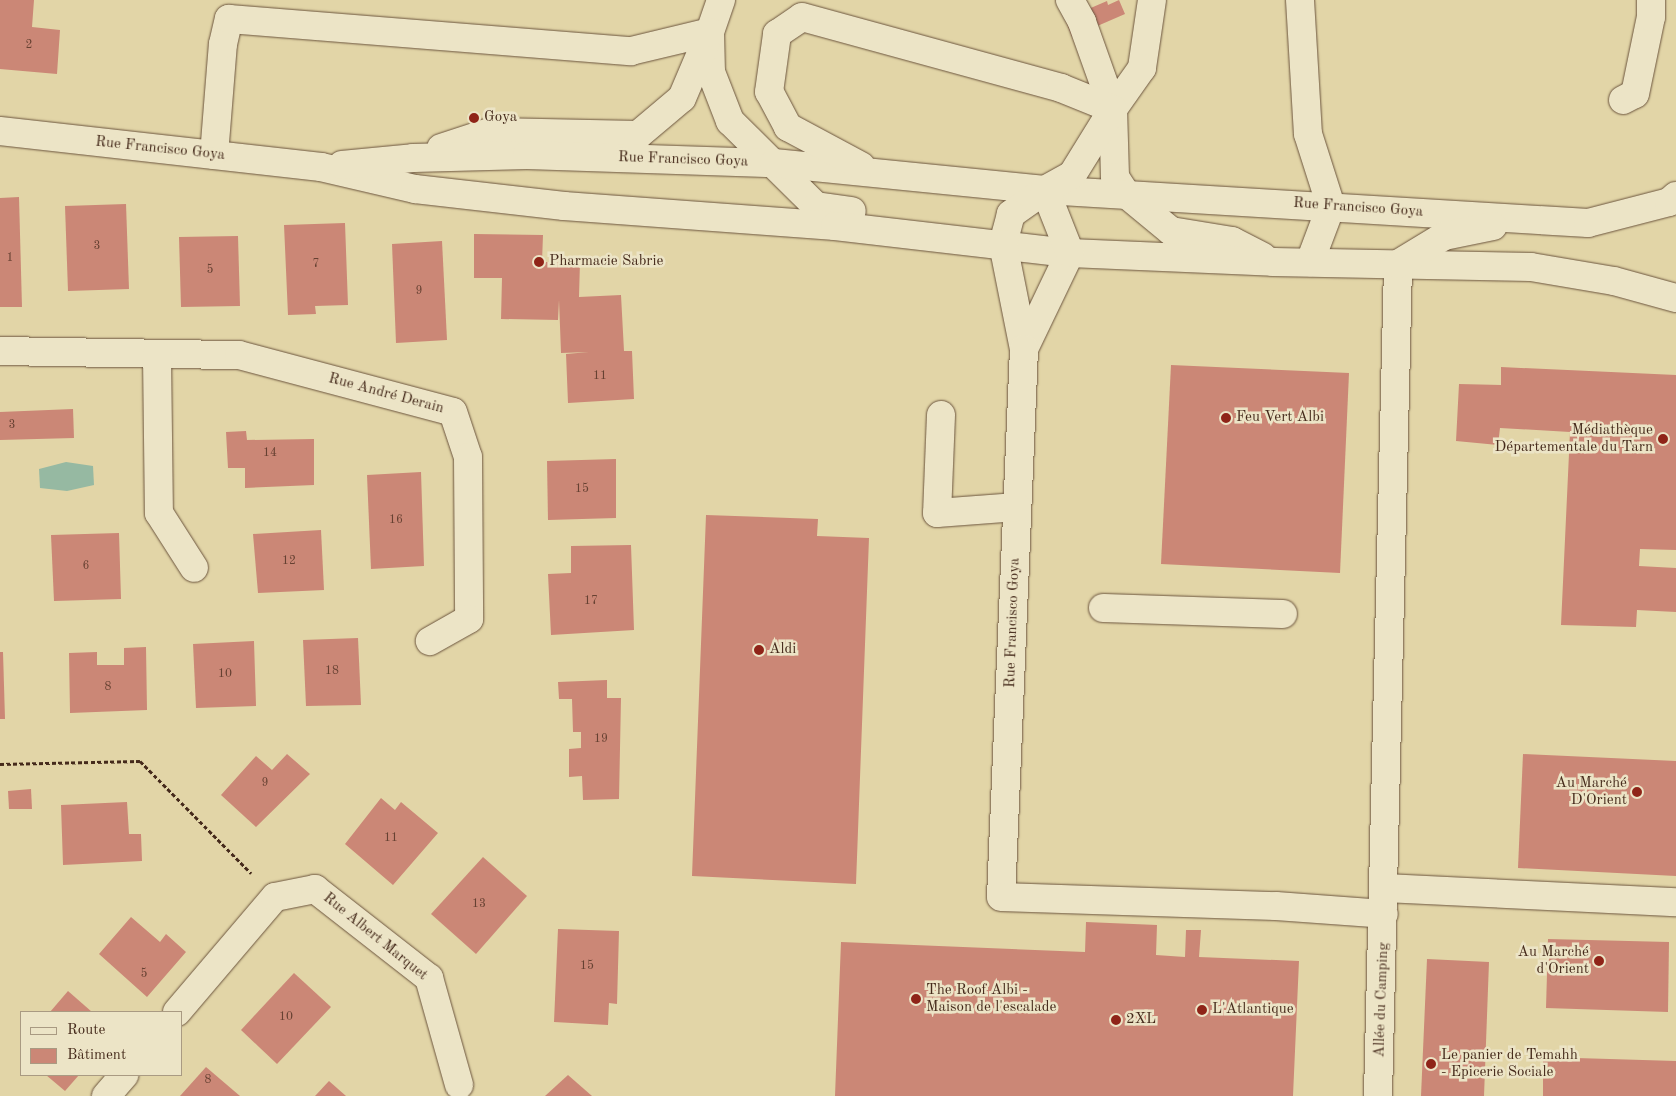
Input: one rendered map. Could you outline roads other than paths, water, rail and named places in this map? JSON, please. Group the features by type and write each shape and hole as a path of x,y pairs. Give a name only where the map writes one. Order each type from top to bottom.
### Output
{"street":[{"path":"413,158 490,132 638,135 682,98 710,32 721,0"},
{"path":"1070,0 1082,22 1113,109 1114,177 1126,194 1171,231 1232,241 1273,262"},
{"path":"1070,253 1045,190 1072,175 1113,109 1142,68 1152,0"},
{"path":"1300,0 1308,134 1331,206 1310,262"},
{"path":"1623,100 1635,94 1651,17 1651,0"},
{"path":"873,173 788,127 769,92 777,34 802,16 1061,88 1113,109"},
{"path":"214,155 223,44 229,19 631,51 710,32"},
{"path":"710,32 711,72 730,121 816,206 882,213 916,234"},
{"name":"Rue Francisco Goya","path":"0,131 321,167 415,189 564,206 916,234 1070,253 1273,262 1531,267 1614,281 1676,298"},
{"name":"Rue Francisco Goya","path":"321,167 413,158 526,155 774,163 1045,190 1588,223 1673,199"},
{"name":"Rue Francisco Goya","path":"1045,190 1011,214 1003,244 1024,349 1000,897 1276,906 1385,902"},
{"path":"1398,264 1444,236 1527,219"},
{"name":"Rue Francisco Goya","path":"1024,349 1070,253"},
{"name":"Allée du Camping","path":"1378,1096 1385,902 1398,264"},
{"name":"Rue André Derain","path":"0,351 239,355 453,412 468,457 469,619 430,641"},
{"path":"157,354 159,513 194,568"},
{"path":"941,415 937,513 1018,507"},
{"path":"1103,608 1282,614"},
{"name":"Rue Albert Marquet","path":"178,1011 275,897 315,889 430,978 459,1084"},
{"path":"1385,902 1676,902"},
{"path":"106,1096 123,1076"}],"place":[{"name":"Goya","path":"474,118"},
{"name":"Pharmacie Sabrie","path":"539,262"},
{"name":"Feu Vert Albi","path":"1226,418"},
{"name":"Médiathèque Départementale du Tarn","path":"1663,439"},
{"name":"Aldi","path":"759,650"},
{"name":"Au Marché D'Orient","path":"1637,792"},
{"name":"Au Marché d'Orient","path":"1599,961"},
{"name":"The Roof Albi - Maison de l'escalade","path":"916,999"},
{"name":"L'Atlantique","path":"1202,1010"},
{"name":"2XL","path":"1116,1020"},
{"name":"Le panier de Temahh - Epicerie Sociale","path":"1431,1064"}]}
